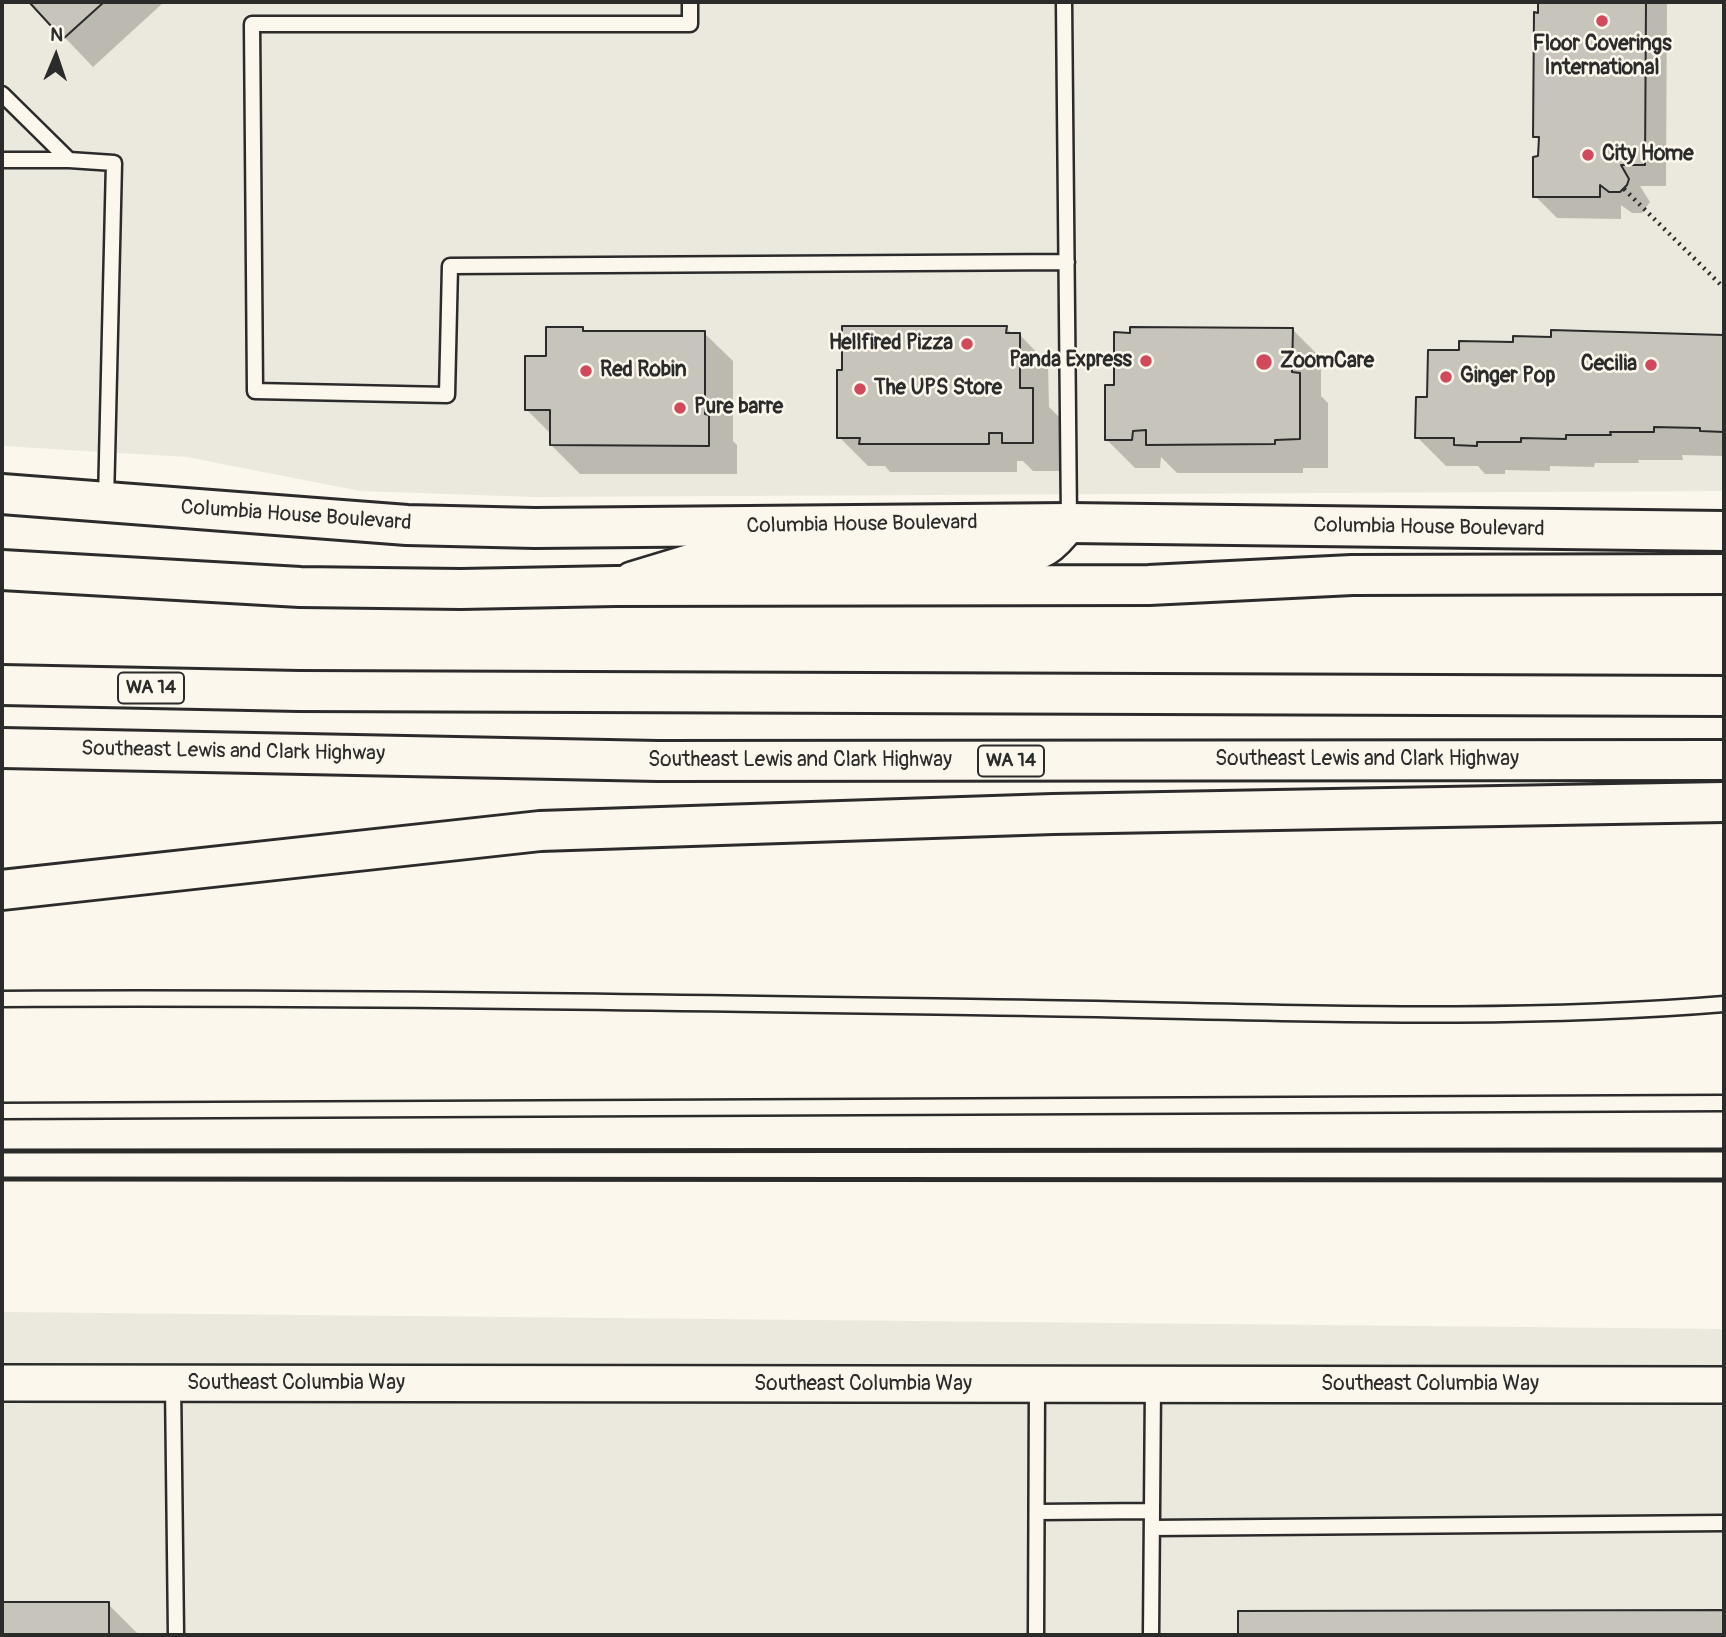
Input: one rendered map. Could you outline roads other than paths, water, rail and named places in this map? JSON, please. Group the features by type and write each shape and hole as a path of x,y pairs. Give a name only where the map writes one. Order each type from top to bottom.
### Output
{"main road":[{"name":"Columbia House Boulevard","path":"2,495 419,526 548,528 1069,523 1724,531"},
{"path":"2,570 300,587 461,589 1149,584 1352,575 1724,574"},
{"name":"WA 14","path":"2,685 299,691 1724,696"},
{"name":"Southeast Lewis and Clark Highway","path":"2,748 658,761 1724,760"},
{"path":"2,890 540,831 1053,814 1724,802"}],"street":[{"path":"615,586 698,560 1012,558 1039,553 1056,541 1069,523"},
{"name":"Southeast Columbia Way","path":"2,1383 1724,1385"}],"lane":[{"path":"690,2 690,24 251,24 255,391 447,395 450,267 1067,262"},
{"path":"1064,2 1069,523"},
{"path":"2,94 69,160"},
{"path":"2,160 114,163 106,501"},
{"path":"2,999 570,1001 1461,1014 1665,1009 1724,1004"},
{"path":"2,1111 1724,1103"},
{"path":"173,1383 176,1635"},
{"path":"1036,1635 1037,1385"},
{"path":"1150,1635 1153,1385"},
{"path":"1037,1512 1152,1511"},
{"path":"1152,1528 1724,1523"}],"railway":[{"path":"2,1151 1724,1150"},
{"path":"2,1179 1724,1180"}],"place":[{"name":"Floor Coverings International","path":"1602,21"},
{"name":"City Home","path":"1588,155"},
{"name":"Hellfired Pizza","path":"967,344"},
{"name":"Panda Express","path":"1146,361"},
{"name":"ZoomCare","path":"1264,362"},
{"name":"Cecilia","path":"1651,365"},
{"name":"Red Robin","path":"586,371"},
{"name":"Ginger Pop","path":"1446,377"},
{"name":"The UPS Store","path":"860,389"},
{"name":"Pure barre","path":"680,408"}]}
